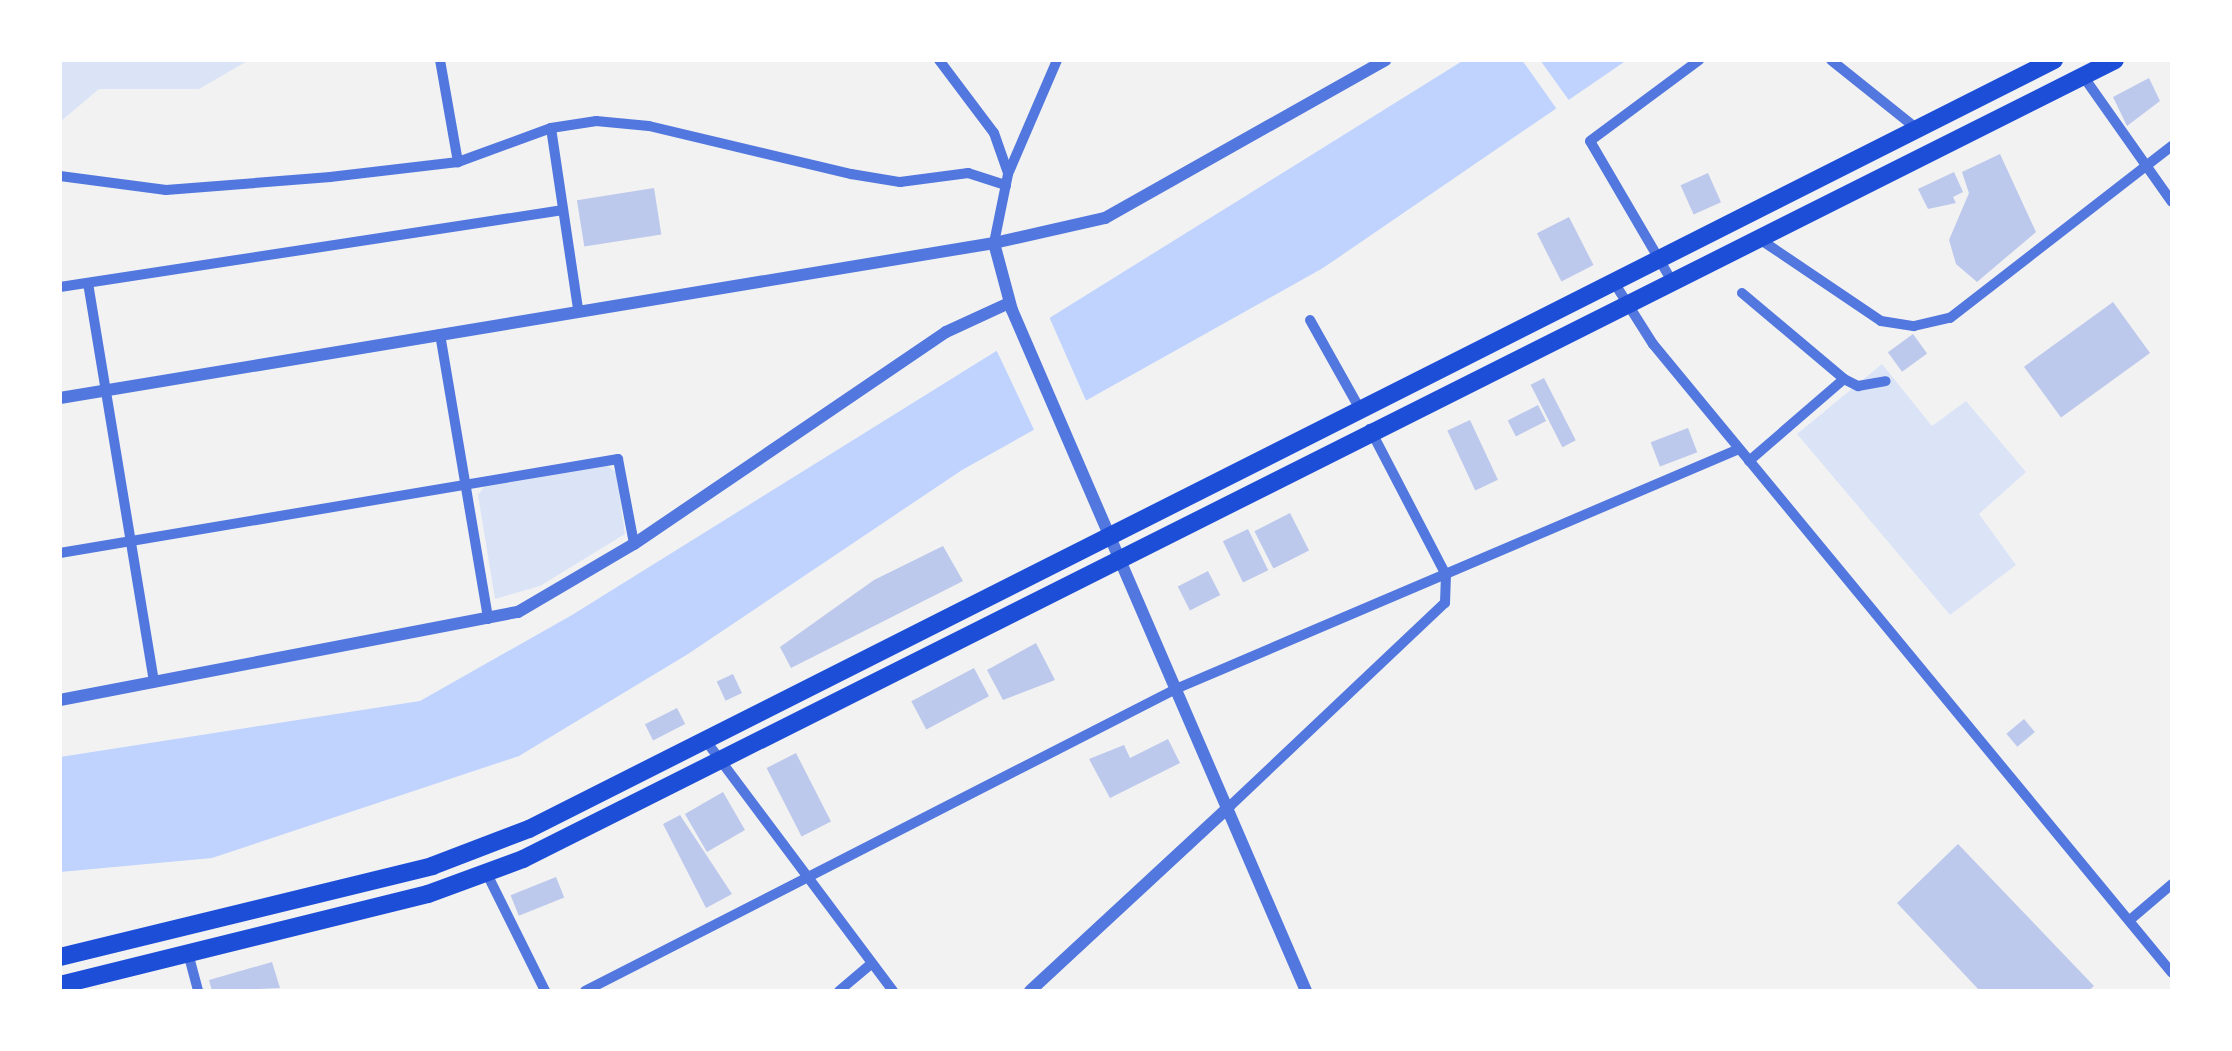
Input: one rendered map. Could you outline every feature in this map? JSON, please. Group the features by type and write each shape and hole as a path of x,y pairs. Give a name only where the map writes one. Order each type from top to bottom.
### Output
{"highway":[{"path":"60,957 465,856 706,740 2054,60"},
{"path":"60,984 488,874 1121,561 1369,428 1492,377 2115,60"}],"street":[{"path":"440,60 458,162"},
{"path":"939,60 994,133 1007,180"},
{"path":"1057,60 1007,180 994,243 1010,306 1306,991"},
{"path":"60,398 994,243 1106,218 1385,60"},
{"path":"1673,283 1590,141 1700,60"},
{"path":"1831,60 1917,129"},
{"path":"2083,76 2172,202"},
{"path":"60,176 166,190 458,162 552,128 596,121 648,126 900,182 968,173 1007,180"},
{"path":"552,128 578,309"},
{"path":"1761,240 1881,321 1914,326 1950,318 2172,146"},
{"path":"60,287 564,210"},
{"path":"88,283 154,683"},
{"path":"1616,284 1629,308 1740,449 2172,973"},
{"path":"1742,293 1844,379 1858,386 1886,381"},
{"path":"60,700 488,619 529,606 634,544 946,332 1010,306"},
{"path":"1310,320 1360,409"},
{"path":"440,334 488,619"},
{"path":"1750,461 1844,379"},
{"path":"1030,991 1444,603 1446,575 1369,428"},
{"path":"585,991 1178,688 1740,449"},
{"path":"60,553 618,458 634,544"},
{"path":"706,740 806,880 892,991"},
{"path":"488,874 545,991"},
{"path":"2131,919 2172,884"},
{"path":"188,954 198,991"},
{"path":"838,991 871,964"}],"shaded area":[{"path":"60,60 249,60 199,89 99,89 60,122"},
{"path":"1882,364 1932,426 1966,401 2026,472 1979,514 2016,565 1950,615 1797,434"},
{"path":"606,465 616,472 625,534 540,586 495,599 478,495 484,487"}],"water":[{"path":"1464,60 1627,60 1323,268 962,470 688,654 519,756 212,858 60,872 60,757 420,701 572,615"}],"pier":[{"path":"1522,60 1540,60 1573,106 1561,115"},
{"path":"1047,312 1088,405 1036,434 994,345"}],"building":[{"path":"2149,78 2160,101 2127,126 2113,97"},
{"path":"2000,154 2036,232 1977,282 1956,264 1949,240 1969,193 1962,172"},
{"path":"1954,172 1963,192 1953,197 1956,203 1928,209 1918,189"},
{"path":"1708,173 1721,202 1694,214 1681,185"},
{"path":"654,188 661,234 584,247 577,200"},
{"path":"1569,217 1594,265 1561,281 1537,233"},
{"path":"2113,302 2150,353 2061,418 2024,367"},
{"path":"1913,334 1927,353 1902,372 1888,352"},
{"path":"1544,378 1576,440 1562,447 1531,385"},
{"path":"1538,405 1546,421 1516,436 1508,420"},
{"path":"1470,420 1498,480 1475,490 1447,431"},
{"path":"1688,428 1697,452 1660,467 1651,442"},
{"path":"1290,513 1309,550 1273,569 1254,531"},
{"path":"1248,529 1268,570 1243,583 1223,541"},
{"path":"943,546 963,581 791,668 780,647 874,580"},
{"path":"1208,571 1220,595 1190,610 1178,586"},
{"path":"1036,643 1055,680 1003,700 987,670"},
{"path":"974,668 989,696 926,730 911,701"},
{"path":"733,674 742,693 726,701 717,682"},
{"path":"677,708 685,724 653,740 645,724"},
{"path":"2024,719 2035,732 2017,747 2006,734"},
{"path":"1168,739 1180,763 1110,798 1089,759 1124,745 1130,758"},
{"path":"796,753 831,822 802,837 767,768"},
{"path":"723,792 745,830 707,852 685,814"},
{"path":"680,815 732,894 706,908 663,824"},
{"path":"1958,844 2094,986 2088,991 1980,991 1897,903"},
{"path":"556,877 564,897 519,916 511,895"},
{"path":"272,962 280,988 212,991 209,980"}]}
